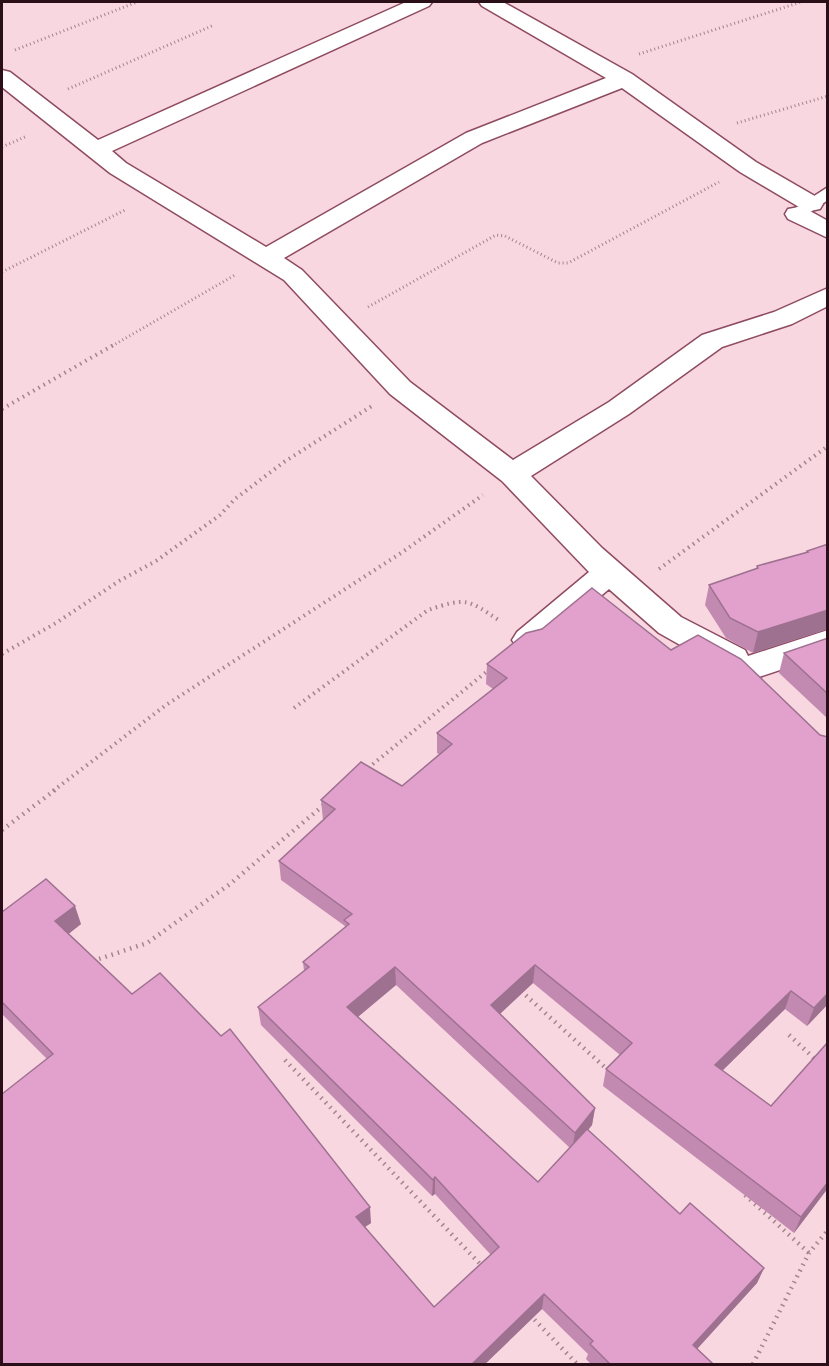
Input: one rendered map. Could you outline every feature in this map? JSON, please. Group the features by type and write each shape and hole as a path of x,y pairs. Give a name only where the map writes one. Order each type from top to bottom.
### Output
{"street":[{"path":"96,150 422,2"},
{"path":"489,2 624,79 748,167 812,203 828,231"},
{"path":"2,77 118,168 293,275 400,388 512,474 619,581 670,625 750,668 773,690"},
{"path":"266,258 375,193 474,138 624,79"},
{"path":"512,474 619,408 712,341 783,318 828,296"},
{"path":"528,640 619,581"},
{"path":"750,668 828,642"}],"path":[{"path":"12,51 137,2"},
{"path":"601,66 801,2"},
{"path":"37,103 214,25"},
{"path":"702,134 828,96"},
{"path":"338,323 496,235 505,236 558,263 568,263 748,167"},
{"path":"2,272 159,192"},
{"path":"2,409 266,258"},
{"path":"2,654 56,623 118,581 156,561 220,515 235,499 284,462 400,388"},
{"path":"619,581 828,446"},
{"path":"2,830 166,705 401,553 512,474"},
{"path":"294,708 428,610 454,602 470,601 528,640 447,701 365,771"},
{"path":"92,962 147,943 230,884 329,801"},
{"path":"514,984 618,1079"},
{"path":"789,1035 820,1064"},
{"path":"285,1060 488,1271"},
{"path":"740,1190 809,1253"},
{"path":"753,1365 809,1253 828,1230"},
{"path":"529,1314 578,1365"}],"building":[{"path":"828,544 828,610 758,632 730,618 709,585 758,568 757,566"},
{"path":"592,588 671,650 698,635 741,659 820,735 828,737 828,993 814,1008 791,991 715,1065 771,1106 828,1042 828,1182 801,1217 606,1069 632,1043 535,965 491,1005 595,1108 575,1133 395,967 347,1007 538,1182 587,1129 680,1214 690,1203 764,1268 693,1345 712,1363 711,1365 611,1365 590,1344 593,1341 544,1294 471,1365 2,1365 2,1094 53,1054 2,1002 2,912 46,879 75,906 55,921 132,994 160,973 221,1036 230,1029 370,1207 356,1217 434,1307 499,1247 435,1177 433,1180 258,1007 309,967 303,962 349,924 344,920 352,914 279,861 335,809 321,800 361,762 402,786 452,744 437,733 507,678 487,664 526,633 542,629"},
{"path":"828,638 828,694 784,653"}]}
